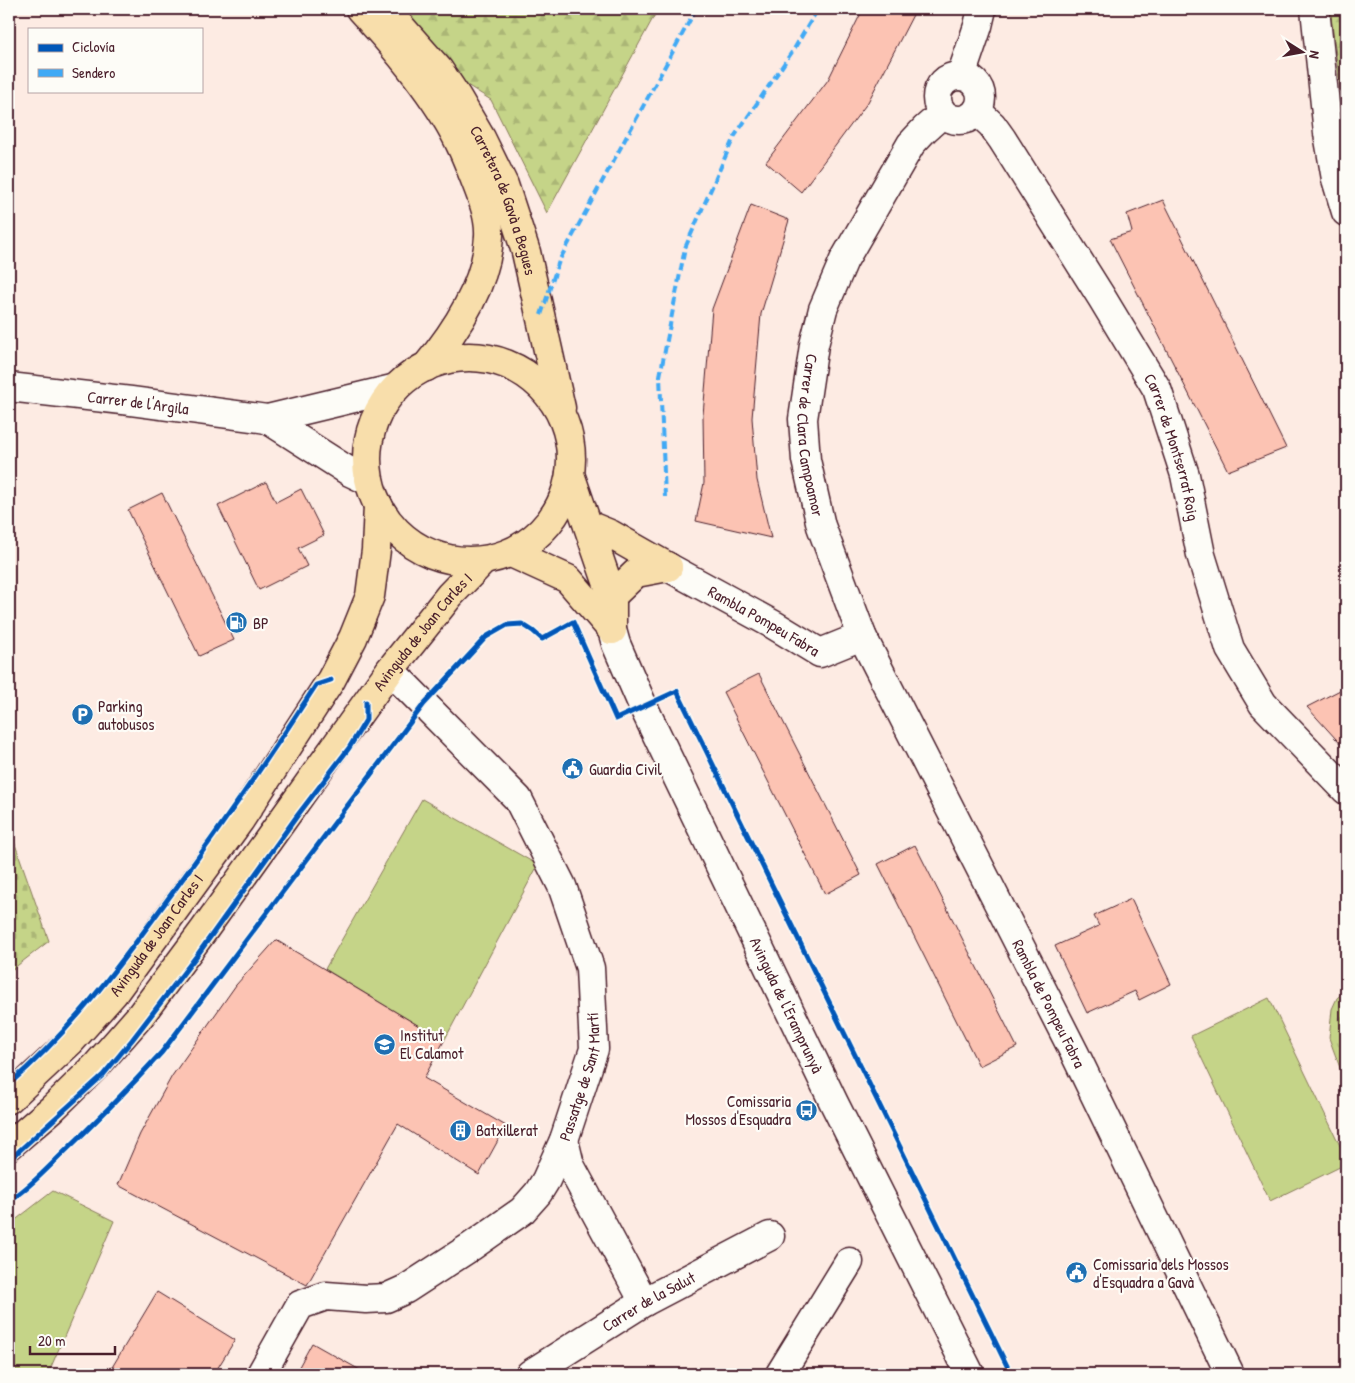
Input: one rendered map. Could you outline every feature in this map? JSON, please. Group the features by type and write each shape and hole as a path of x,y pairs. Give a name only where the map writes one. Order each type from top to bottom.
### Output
{"main road":[{"name":"Carretera de Gavà a Begues","path":"360,9 400,55 432,97 460,144 481,194 487,220 489,236 484,267 472,296 448,339 426,367"},
{"name":"Carretera de Gavà a Begues","path":"386,9 439,70 481,138 504,185 526,252 563,418"},
{"path":"373,493 397,531 411,544 445,559 458,561 483,561 511,553 526,545 550,521 560,507 570,474 570,440 563,418 542,387 511,366 487,358 462,357 437,362 426,367"},
{"name":"Avinguda de Joan Carles I","path":"9,1099 71,1041 113,994 240,820 330,680 352,638 370,596 376,550 373,493 367,456 371,431 381,408 396,388 410,376 426,367"},
{"path":"570,474 612,596 612,630"},
{"path":"588,525 610,534 668,567"},
{"path":"511,553 568,579 612,630"},
{"name":"Avinguda de Joan Carles I","path":"9,1146 52,1109 97,1065 140,1016 204,930 390,670 450,595 483,561"},
{"path":"612,596 636,573 668,567"}],"street":[{"path":"961,76 982,9"},
{"path":"1315,9 1328,133 1336,179 1346,212"},
{"path":"961,76 971,79 980,91 981,99 977,111 973,116 962,121 953,120 942,114 936,103 938,89 948,78 961,76"},
{"name":"Carrer de Montserrat Roig","path":"977,111 992,125 1002,139 1157,389 1185,475 1201,555 1230,649 1263,704 1346,790"},
{"name":"Carrer de Clara Campoamor","path":"862,636 821,526 806,460 803,419 807,386 823,309 844,260 911,144 925,128 942,114"},
{"name":"Carrer de l'Argila","path":"9,386 131,400 268,419 396,388"},
{"name":"Carrer de l'Argila","path":"268,419 350,472 373,493"},
{"name":"Rambla Pompeu Fabra","path":"668,567 774,625 820,653 862,636"},
{"name":"Avinguda de l'Eramprunyà","path":"612,630 616,644 643,706 834,1103 970,1374"},
{"name":"Rambla de Pompeu Fabra","path":"862,636 1075,1054 1230,1374"},
{"name":"Passatge de Sant Martí","path":"261,1374 300,1305 326,1296 366,1299 386,1298 406,1289 472,1246 522,1210 538,1193 546,1180 564,1140 594,1049 590,968 562,886 518,799 390,670"},
{"path":"564,1140 570,1165 644,1302"},
{"name":"Carrer de la Salut","path":"530,1374 644,1302 770,1236"},
{"path":"780,1374 849,1262"}],"green space":[{"path":"346,9 658,9 547,213 491,100"},
{"path":"1330,9 1346,9 1346,132"},
{"path":"422,799 538,865 444,1041 325,969"},
{"path":"9,827 49,941 9,972"},
{"path":"1346,990 1346,1084 1329,1038 1332,1009 1337,998"},
{"path":"1269,998 1346,1158 1346,1164 1270,1201 1191,1036"},
{"path":"53,1191 114,1221 48,1374 9,1374 9,1225"}],"building":[{"path":"863,9 916,9 868,102 801,192 766,162 828,80"},
{"path":"1163,200 1286,448 1228,471 1110,239 1132,232 1127,214"},
{"path":"751,205 789,220 761,314 752,418 757,480 771,538 696,521 704,483 703,415 712,309"},
{"path":"266,482 276,502 301,489 324,535 298,548 307,566 259,590 218,506"},
{"path":"162,493 234,640 199,656 128,510"},
{"path":"759,674 861,875 825,894 723,692"},
{"path":"1346,687 1346,750 1307,707"},
{"path":"915,845 1017,1047 979,1066 878,864"},
{"path":"1131,899 1171,984 1139,1000 1135,991 1087,1013 1055,946 1099,926 1094,916"},
{"path":"276,940 444,1041 424,1078 506,1126 479,1175 398,1124 307,1285 118,1185 140,1134 172,1076 236,985"},
{"path":"157,1292 235,1340 214,1374 108,1374"},
{"path":"312,1343 367,1374 295,1374"}],"marked path":[{"path":"541,315 559,261 696,9"},
{"path":"665,497 660,376 685,248 734,137 794,49 818,9"}],"cycle path":[{"path":"9,1201 36,1180 112,1105 162,1052 424,704 486,637 507,625 522,624 542,639 573,622 616,719 677,691 1011,1374"},
{"path":"9,1084 52,1044 91,1000 145,931 222,825 316,685 331,680"},
{"path":"9,1160 103,1075 132,1040 198,954 297,816 349,748 366,720 366,702"}],"place":[{"name":"BP","path":"237,623"},
{"name":"Parking autobusos","path":"82,715"},
{"name":"Guardia Civil","path":"573,769"},
{"name":"Institut El Calamot","path":"384,1044"},
{"name":"Comissaria Mossos d'Esquadra","path":"807,1110"},
{"name":"Batxillerat","path":"460,1130"},
{"name":"Comissaria dels Mossos d'Esquadra a Gavà","path":"1077,1273"}]}
